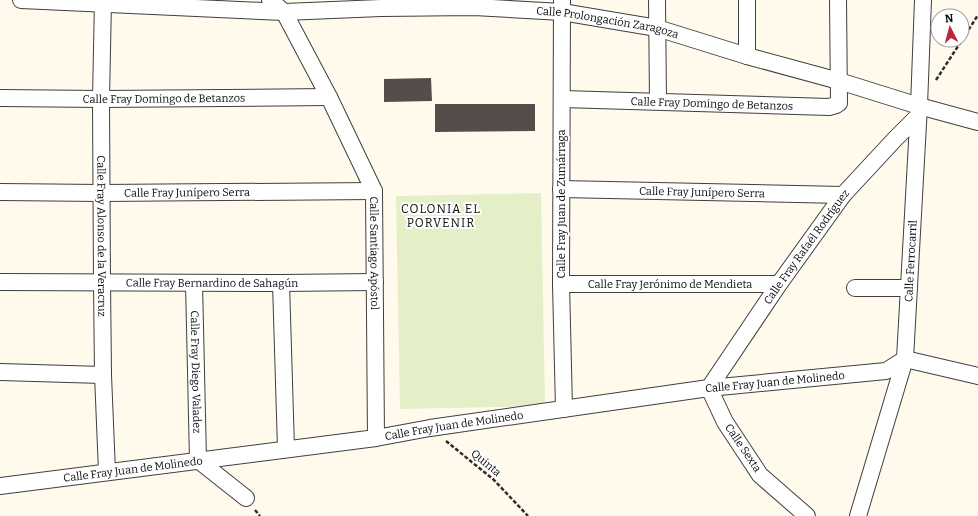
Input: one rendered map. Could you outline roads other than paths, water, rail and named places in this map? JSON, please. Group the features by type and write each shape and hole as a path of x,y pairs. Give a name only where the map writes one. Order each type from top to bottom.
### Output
{"street":[{"name":"Calle Prolongación Zaragoza","path":"21,0 284,6 381,4 562,6 657,28 747,56 839,81 918,111 978,122"},
{"name":"Calle Santiago Apóstol","path":"270,0 284,6 374,191 376,438"},
{"path":"657,0 658,101"},
{"path":"747,0 747,56"},
{"path":"838,0 839,81"},
{"name":"Calle Ferrocarril","path":"858,516 905,359 923,0"},
{"name":"Calle Fray Alonso de la Veracruz","path":"103,2 101,99 102,283 103,375 107,472"},
{"name":"Calle Fray Juan de Zumárraga","path":"562,6 561,284 564,409"},
{"name":"Calle Fray Domingo de Betanzos","path":"562,98 829,107 840,102 839,81"},
{"name":"Calle Fray Domingo de Betanzos","path":"0,98 101,99 329,97"},
{"name":"Calle Fray Rafaél Rodríguez","path":"709,388 779,284 843,195 895,139 918,111"},
{"name":"Calle Fray Junípero Serra","path":"561,189 843,195"},
{"name":"Calle Fray Junípero Serra","path":"0,192 102,193 374,191"},
{"name":"Calle Fray Bernardino de Sahagún","path":"0,282 375,282"},
{"name":"Calle Fray Diego Valadez","path":"194,283 198,460"},
{"path":"281,283 286,449"},
{"name":"Calle Fray Jerónimo de Mendieta","path":"561,284 779,284"},
{"path":"856,288 909,288"},
{"path":"905,359 978,376"},
{"name":"Calle Fray Juan de Molinedo","path":"0,486 376,438 430,428 709,388 886,370 905,359"},
{"path":"0,372 103,375"},
{"name":"Calle Sexta","path":"709,388 725,422 760,475 807,516"},
{"path":"198,460 246,498"}],"district":[{"name":"COLONIA EL PORVENIR","path":"441,216"}]}
